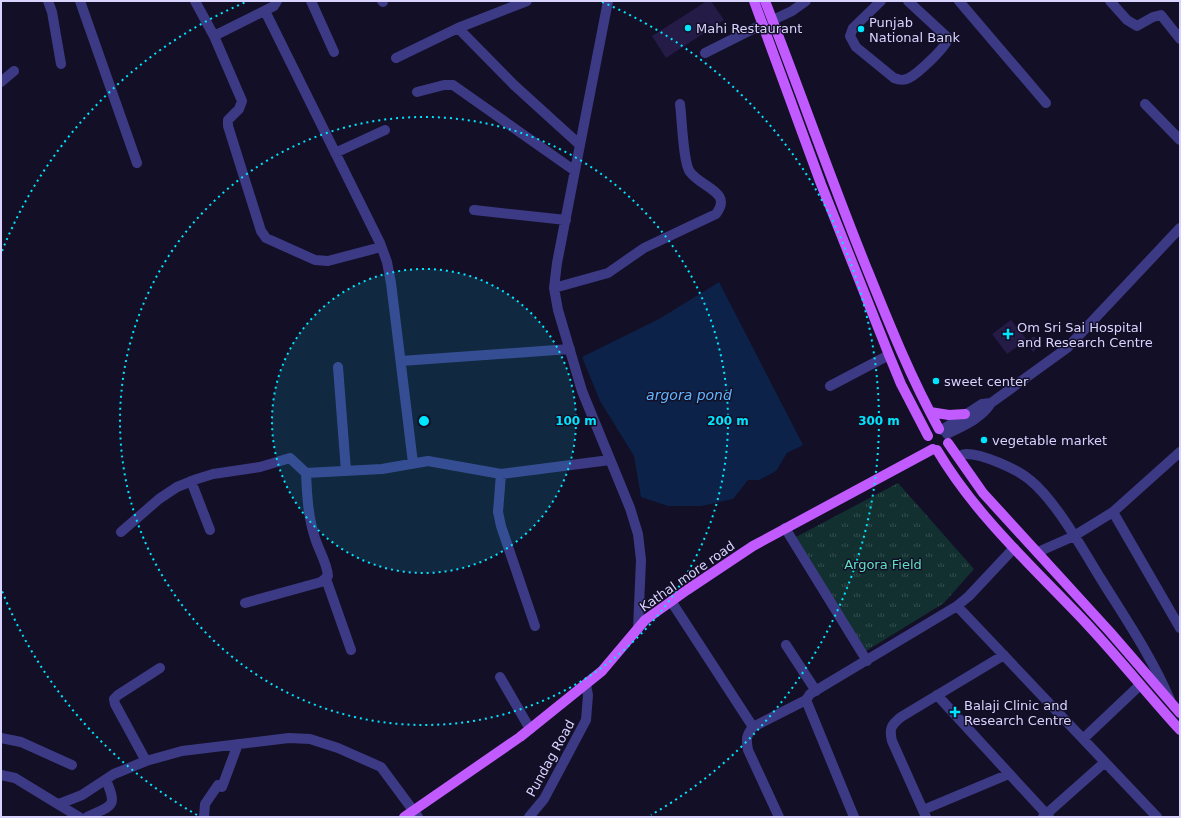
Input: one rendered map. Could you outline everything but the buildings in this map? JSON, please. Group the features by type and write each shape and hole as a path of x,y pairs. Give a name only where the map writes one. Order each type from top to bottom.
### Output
{"main road":[{"path":"754,1 768,22 875,289 912,378 930,412 958,457 983,493 1038,552 1180,713"},
{"path":"765,1 768,22 821,184 901,384 928,436 929,446 935,450 952,477 976,507 1088,625 1180,730"},
{"path":"930,412 949,415 965,414"},
{"path":"928,436 935,429 944,434"},
{"path":"935,450 942,450 944,434"},
{"name":"Kathal more road","path":"411,815 530,729 586,685 602,671 645,620 671,601 754,546 785,528 935,450"}],"street":[{"path":"48,1 52,12 62,64"},
{"path":"80,1 137,164"},
{"path":"195,1 214,36 242,101 239,109 228,120 228,126 261,231 266,238 315,260 328,261 381,248"},
{"path":"214,36 265,11 274,6 277,1"},
{"path":"311,1 334,52"},
{"path":"396,58 458,28 527,1"},
{"path":"608,1 554,288 558,310 582,391 630,508 638,534 641,560 638,629"},
{"path":"705,53 792,11 806,1"},
{"path":"881,1 853,28 850,36 856,47 894,78 901,81 910,78 946,46 948,38 908,1"},
{"path":"960,1 1046,103"},
{"path":"1110,1 1127,20 1137,26 1153,17 1161,15 1180,39"},
{"path":"265,11 336,153 387,262 391,283 413,463"},
{"path":"458,28 514,85 580,145"},
{"path":"1,82 14,71"},
{"path":"417,92 444,85 453,85 575,171"},
{"path":"554,288 608,273 644,248 716,214 722,206 722,199 715,192 695,178 688,170 685,158 680,104"},
{"path":"1145,104 1180,140"},
{"path":"336,153 384,130"},
{"path":"474,210 566,220"},
{"path":"944,434 976,418 986,410 991,403 1067,348 1180,228"},
{"path":"401,361 570,349"},
{"path":"830,386 889,355"},
{"path":"338,367 346,472"},
{"path":"944,434 965,414 982,404 991,403"},
{"path":"1038,552 1074,536 1113,512 1180,452"},
{"path":"958,457 965,454 987,459 1012,469 1030,480 1051,504 1074,536 1153,663 1171,702"},
{"path":"121,532 159,499 191,481 213,474 260,467 290,458 306,474 310,519 315,539 328,570 328,576 326,579 351,650"},
{"path":"306,474 382,469 428,461 475,471 501,474 610,460"},
{"path":"501,474 499,492 500,519 535,626"},
{"path":"191,481 210,530"},
{"path":"1113,512 1180,628"},
{"path":"785,528 867,661"},
{"path":"779,817 748,750 746,740 748,732 753,727 806,700 816,691 957,606 973,592 1014,548"},
{"path":"245,603 326,579"},
{"path":"671,601 753,727"},
{"path":"957,606 1157,817"},
{"path":"786,644 816,691"},
{"path":"1004,655 901,717 892,724 890,732 924,813 1009,774"},
{"path":"146,761 115,704 114,699 160,668"},
{"path":"500,676 530,729"},
{"name":"Pundag Road","path":"529,817 544,799 586,720 588,695 586,685"},
{"path":"1083,739 1140,685"},
{"path":"937,695 1046,816 1106,762"},
{"path":"806,700 854,817"},
{"path":"1,738 21,742 72,765"},
{"path":"59,804 82,795 120,772 146,761 182,751 302,738 338,748 381,767 411,815"},
{"path":"204,817 205,804 220,786 238,744"},
{"path":"1,775 15,778 79,817"},
{"path":"87,817 108,807 113,801 113,797 106,780"}],"green space":[{"name":"Argora Field","path":"898,483 974,569 944,603 861,654 794,538"}],"water":[{"name":"argora pond","path":"719,282 803,445 787,453 776,471 759,480 748,480 733,499 701,506 668,506 641,497 634,456 600,401 582,357 659,319"}],"place":[{"name":"Mahi Restaurant","path":"688,28"},
{"name":"Punjab National Bank","path":"861,29"},
{"name":"Om Sri Sai Hospital and Research Centre","path":"1008,334"},
{"name":"sweet center","path":"936,381"},
{"name":"vegetable market","path":"984,440"},
{"name":"Balaji Clinic and Research Centre","path":"955,712"}]}
